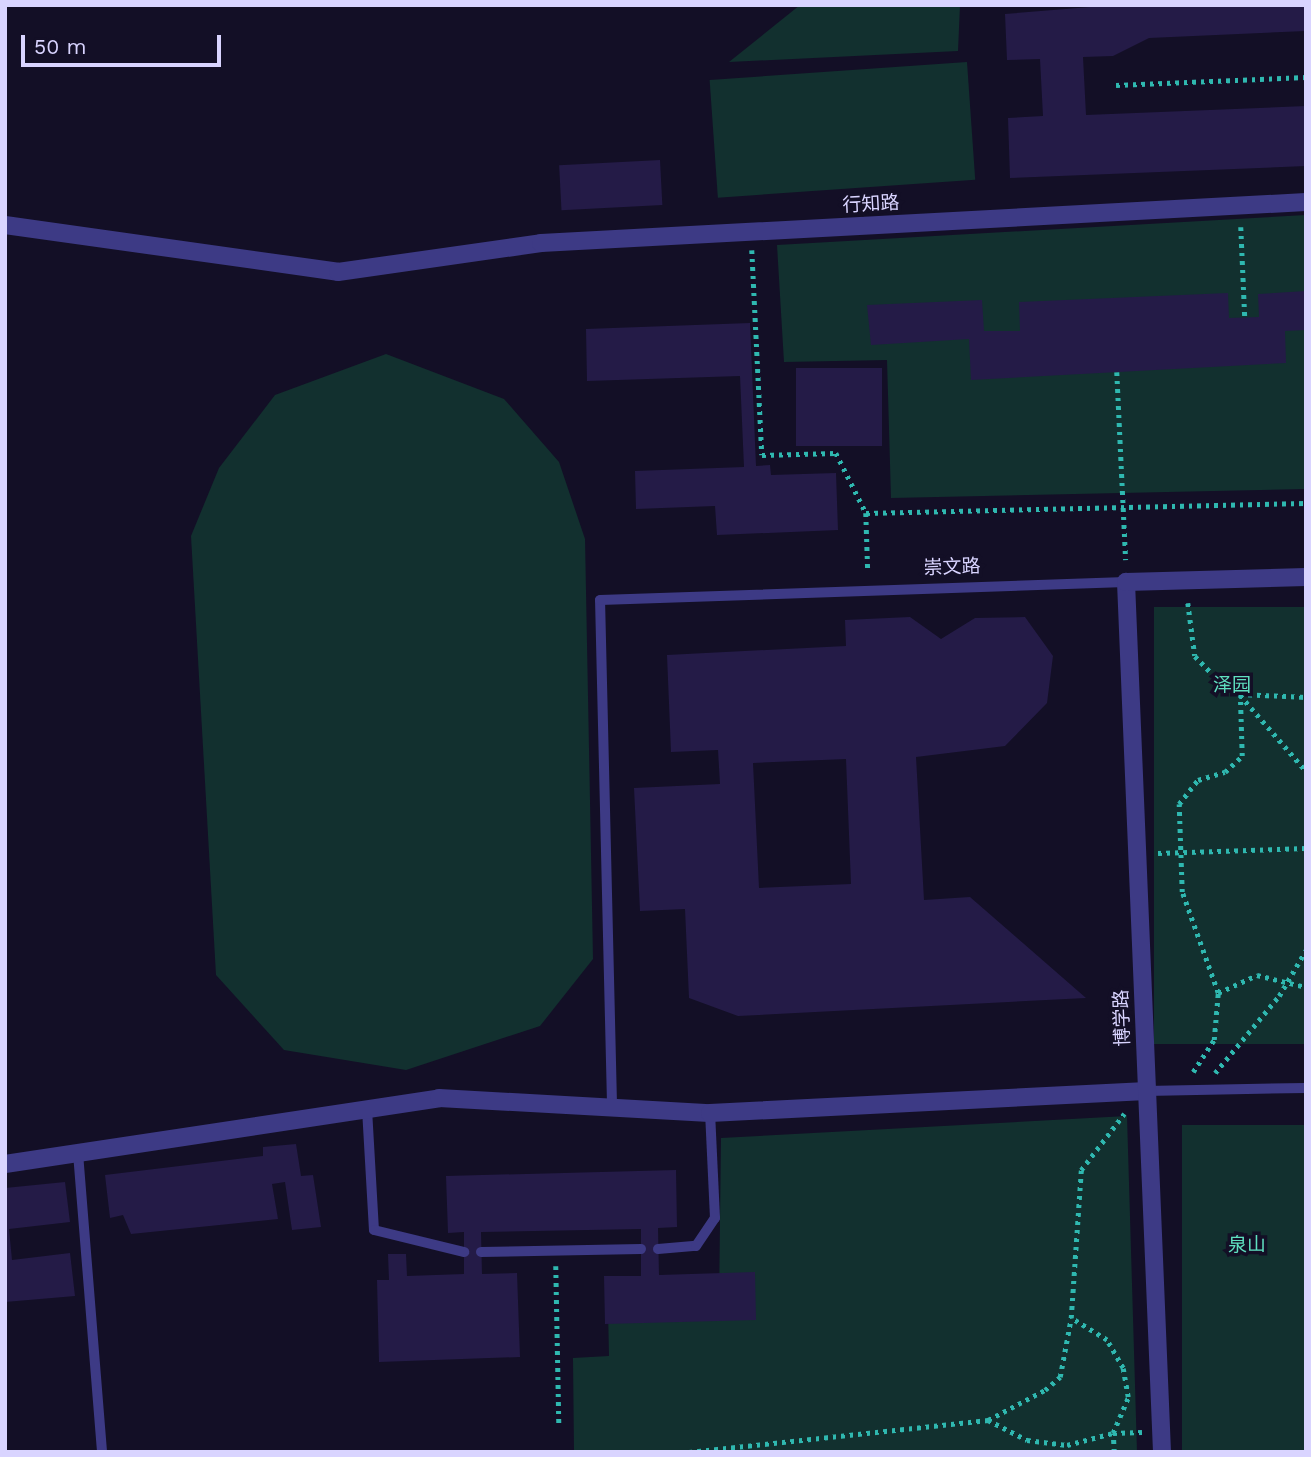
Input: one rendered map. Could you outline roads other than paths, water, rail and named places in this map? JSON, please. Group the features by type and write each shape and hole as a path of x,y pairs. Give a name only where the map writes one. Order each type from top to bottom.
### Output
{"street":[{"name":"行知路","path":"5,225 338,272 440,262 541,243 1306,202"},
{"name":"崇文路","path":"1126,582 1306,577"},
{"name":"博学路","path":"1126,582 1163,1452"},
{"path":"5,1164 439,1098 612,1104 710,1113 1146,1091"}],"lane":[{"name":"崇文路","path":"612,1104 600,600 1126,582"},
{"path":"1146,1091 1306,1088"},
{"path":"367,1109 374,1230 464,1252"},
{"path":"658,1249 696,1246 715,1218 710,1113"},
{"path":"78,1153 102,1452"},
{"path":"481,1252 641,1250"}],"park label":[{"name":"泽园","path":"1232,685"},
{"name":"泉山","path":"1247,1245"}]}
